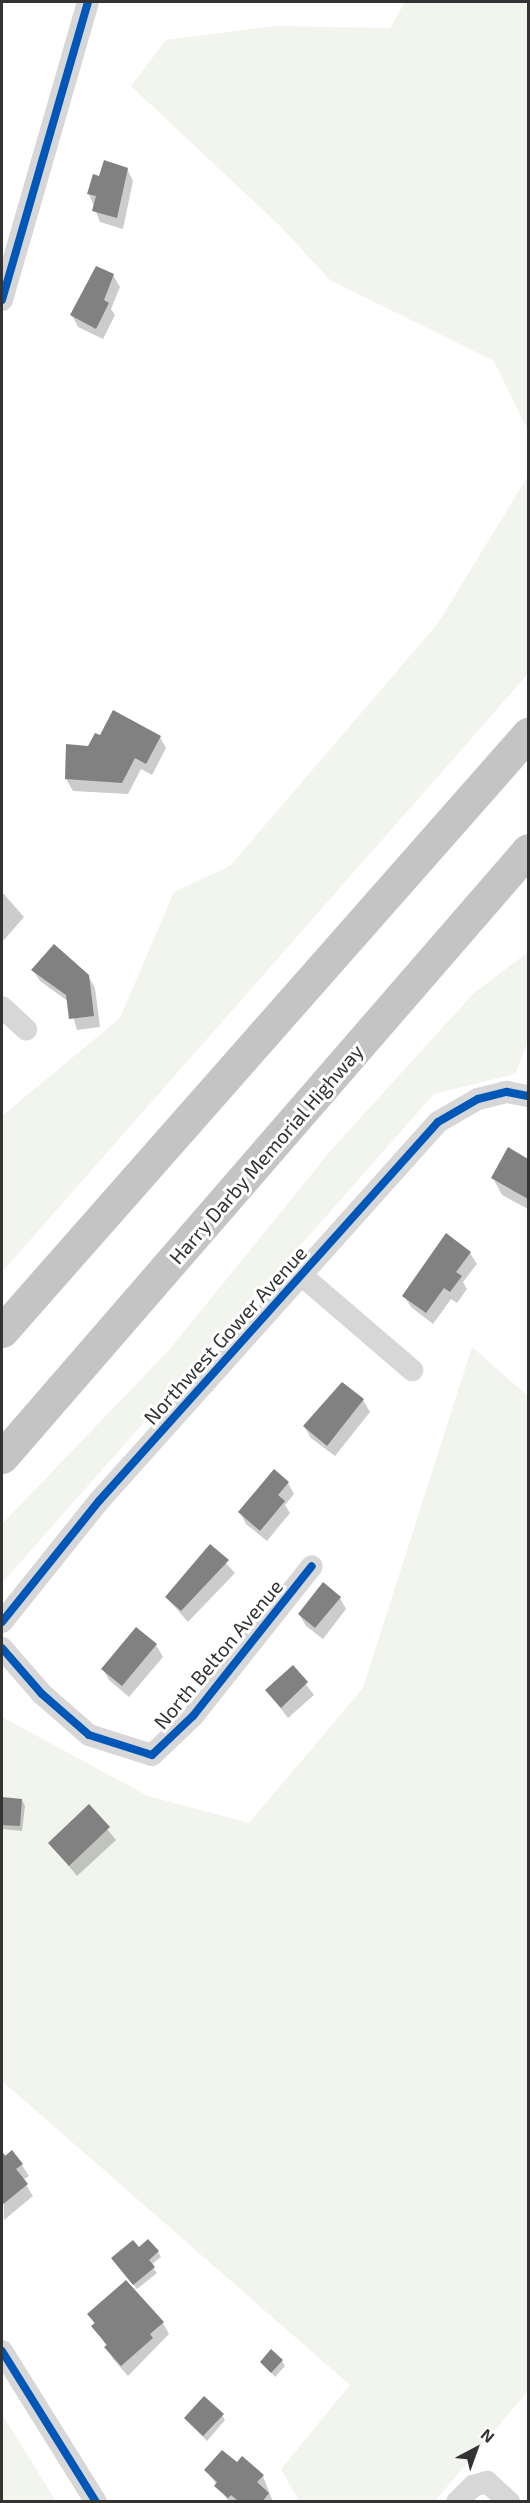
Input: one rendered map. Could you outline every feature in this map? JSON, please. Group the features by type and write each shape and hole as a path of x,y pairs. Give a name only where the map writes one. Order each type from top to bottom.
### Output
{"highway":[{"path":"2,1331 528,734"},
{"name":"Harry Darby Memorial Highway","path":"2,1457 528,850"}],"street":[{"path":"2,300 88,2"},
{"path":"2,1007 26,1029"},
{"name":"Northwest Gower Avenue","path":"2,1622 99,1501 438,1122 464,1105 493,1095 507,1092 528,1096"},
{"path":"300,1275 412,1370"},
{"name":"North Belton Avenue","path":"2,1648 42,1694 89,1735 152,1755 193,1716 312,1566"},
{"path":"2,2351 96,2502"},
{"path":"457,2502 473,2486 487,2482 508,2502"}],"shaded area":[{"path":"405,2 528,2 528,431 494,361 330,280 280,226 131,86 166,40 274,26 390,28"},
{"path":"528,476 528,674 2,1272 2,1116 120,1018 174,892 230,866 438,623"},
{"path":"528,952 528,1042 515,1074 434,1094 2,1583 2,1524 169,1350 332,1149 474,993"},
{"path":"472,1347 528,1396 528,2391 435,2501 299,2501 281,2469 350,2385 2,2081 2,1717 148,1796 249,1823 363,1688"},
{"path":"2,2414 56,2501 2,2501"}],"building":[{"path":"104,160 128,168 117,218 92,211 96,196 87,194 93,174 99,176"},
{"path":"96,266 114,274 104,300 109,303 96,329 70,315"},
{"path":"113,710 161,736 146,764 135,758 122,783 65,779 66,744 88,746 95,733 100,735"},
{"path":"54,944 89,975 94,1016 69,1019 66,995 31,970"},
{"path":"508,1147 528,1159 528,1199 491,1178"},
{"path":"446,1233 471,1252 456,1272 462,1276 450,1292 444,1288 426,1313 402,1296"},
{"path":"342,1382 364,1399 327,1446 303,1426"},
{"path":"274,1469 289,1482 278,1495 285,1501 260,1531 238,1512"},
{"path":"210,1544 229,1560 181,1611 165,1597"},
{"path":"323,1582 341,1597 315,1628 298,1614"},
{"path":"136,1627 157,1644 122,1686 101,1669"},
{"path":"293,1665 308,1682 281,1708 265,1690"},
{"path":"2,1797 22,1799 20,1826 2,1825"},
{"path":"89,1804 110,1827 69,1866 48,1843"},
{"path":"12,2150 23,2164 16,2169 28,2184 2,2205 2,2151 5,2156"},
{"path":"148,2239 159,2251 149,2260 155,2267 133,2285 111,2258 133,2240 139,2247"},
{"path":"126,2280 164,2322 150,2334 153,2338 121,2366 104,2347 107,2345 91,2326 95,2323 87,2314"},
{"path":"271,2349 283,2360 271,2373 260,2362"},
{"path":"204,2396 224,2414 203,2436 184,2418"},
{"path":"222,2450 237,2462 242,2456 264,2475 257,2482 269,2493 262,2502 239,2502 231,2495 228,2498 214,2486 217,2482 204,2470"}],"cycle path":[{"path":"2,300 88,2"},
{"path":"2,1622 99,1501 438,1122 478,1099 507,1092 528,1096"},
{"path":"2,1648 42,1694 89,1735 152,1755 193,1716 312,1566"},
{"path":"2,2351 96,2502"}]}
